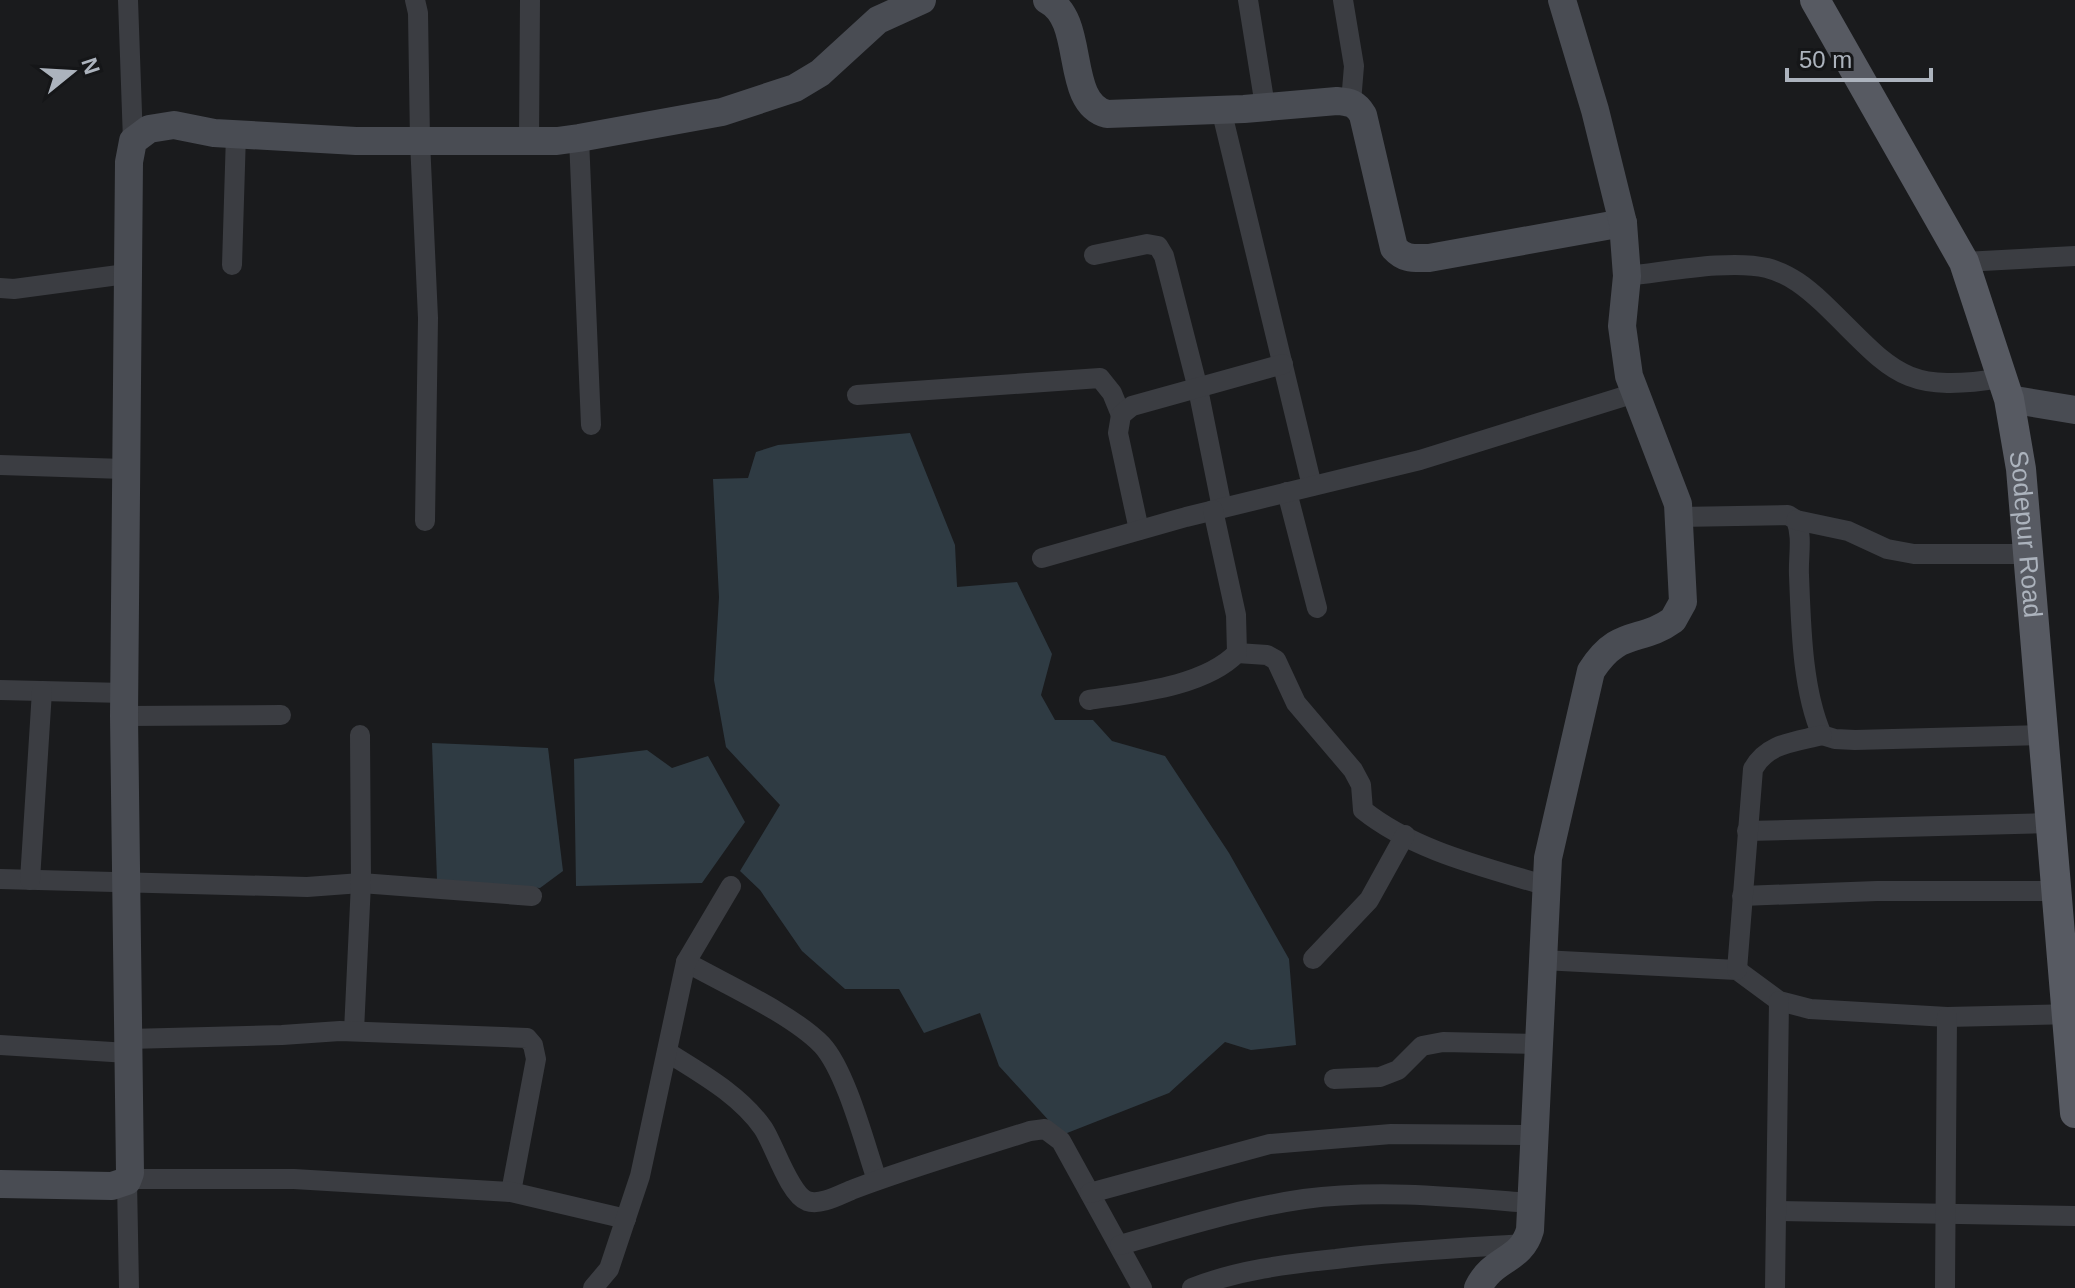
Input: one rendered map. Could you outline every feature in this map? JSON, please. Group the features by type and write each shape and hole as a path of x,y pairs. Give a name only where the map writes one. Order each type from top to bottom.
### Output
{"main road":[{"name":"Sodepur Road","path":"1815,0 1964,262 2005,389 2021,469 2056,891 2071,1015 2075,1113"}],"street":[{"path":"128,0 133,141 129,162 124,469 126,882 132,1158 128,1180 129,1288"},
{"path":"415,0 418,13 428,318 425,521"},
{"path":"529,141 530,0"},
{"path":"133,141 149,129 174,125 214,133 356,141 579,138 722,112 795,88 820,73 878,20 922,0"},
{"path":"1047,0 1056,6 1067,24 1085,94 1097,111 1107,114 1351,102"},
{"path":"1248,0 1265,106"},
{"path":"1343,0 1354,66 1351,102 1363,115 1394,248 1401,256 1409,259 1429,258 1623,223"},
{"path":"1478,1288 1496,1263 1516,1254 1526,1244 1530,1230 1548,858 1591,671 1600,656 1617,641 1673,620 1683,602 1678,504 1629,376 1622,326 1627,276 1623,223 1595,110 1562,0"},
{"path":"1221,109 1312,486"},
{"path":"232,265 236,134"},
{"path":"579,138 591,425"},
{"path":"1089,700 1180,683 1226,664 1237,653 1236,615 1198,389 1164,256 1158,246 1147,244 1094,255"},
{"path":"1964,262 2075,256"},
{"path":"1627,276 1737,265 1768,268 1804,285 1879,359 1901,375 1928,383 2005,389 2075,410"},
{"path":"0,288 14,289 126,274"},
{"path":"1121,415 1132,406 1283,364"},
{"path":"857,395 1100,378 1112,393 1121,415 1118,433 1139,530"},
{"path":"1042,558 1218,509 1420,460 1635,393"},
{"path":"0,465 124,469"},
{"path":"1287,492 1317,608"},
{"path":"1679,517 1788,515 1796,520 1848,531 1887,549 1914,554 2028,554"},
{"path":"1796,520 1800,533 1799,574 1807,677 1815,720 1822,735"},
{"path":"1237,653 1267,655 1276,660 1296,703 1357,778 1361,785 1363,810 1376,820 1476,864 1547,886"},
{"path":"0,690 42,691 124,704 281,715"},
{"path":"30,880 42,691"},
{"path":"354,1031 361,883 360,735"},
{"path":"1728,970 1742,896 1753,769 1760,755 1775,747 1822,735 1855,740 2043,735"},
{"path":"1747,831 2050,823"},
{"path":"1313,959 1369,900 1405,835"},
{"path":"0,879 307,887 361,883 532,896"},
{"path":"593,1288 609,1269 640,1176 686,962 731,886"},
{"path":"1742,896 1877,891 2056,891"},
{"path":"1542,960 1728,970 1779,1001 1810,1009 1947,1017 2071,1015"},
{"path":"686,962 801,1026 824,1047 841,1078 877,1180"},
{"path":"1775,1288 1779,1001"},
{"path":"1945,1288 1947,1017"},
{"path":"0,1045 128,1046 354,1031 527,1038 533,1045 536,1059 511,1192"},
{"path":"1334,1079 1380,1077 1398,1070 1422,1046 1443,1042 1538,1044"},
{"path":"667,1052 713,1081 748,1110 763,1129 796,1192 807,1201 823,1200 1030,1131 1045,1129 1061,1141 1142,1288"},
{"path":"1090,1193 1270,1144 1391,1134 1534,1135"},
{"path":"0,1184 112,1186 128,1180 294,1179 511,1192 626,1219"},
{"path":"1120,1245 1305,1199 1414,1194 1530,1203"},
{"path":"1776,1211 2075,1216"},
{"path":"1192,1288 1276,1265 1408,1250 1526,1244"}],"shaded area":[{"path":"910,433 955,545 957,587 1017,582 1052,654 1041,695 1055,720 1093,720 1112,741 1165,756 1229,853 1289,959 1296,1045 1251,1050 1225,1042 1169,1093 1062,1135 999,1066 980,1013 924,1033 899,989 845,989 802,951 760,890 740,871 780,805 726,747 714,680 719,597 713,479 748,478 756,452 778,445"},
{"path":"432,743 548,748 563,871 540,888 437,880"},
{"path":"647,750 672,768 708,756 745,822 702,883 576,886 574,759"}]}
